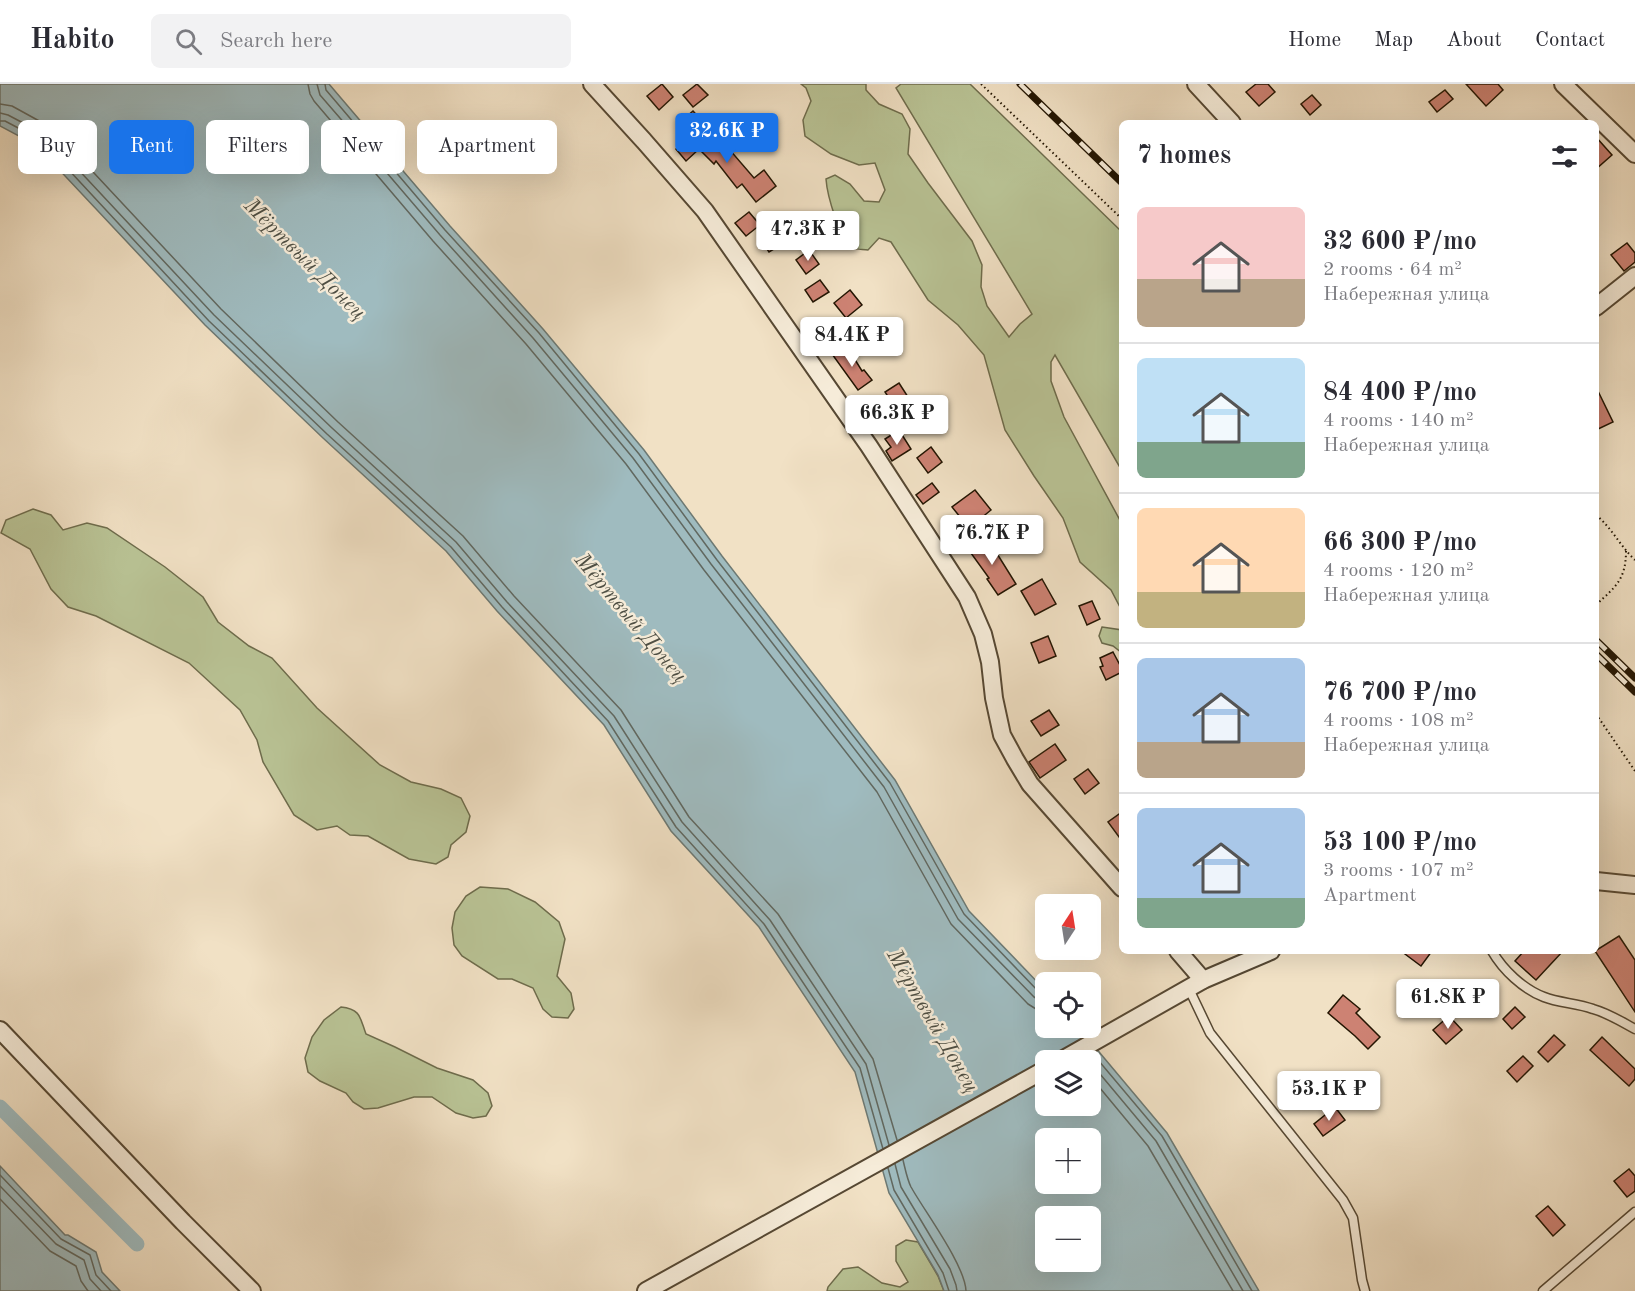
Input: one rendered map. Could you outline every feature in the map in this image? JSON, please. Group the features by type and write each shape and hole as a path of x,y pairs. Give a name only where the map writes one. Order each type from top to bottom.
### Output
{"street":[{"path":"592,84 705,211 869,446 967,597 983,634 1002,735 1015,759 1030,784 1119,885"},
{"path":"1196,84 1229,120"},
{"path":"1563,84 1635,154"},
{"path":"1599,305 1635,276"},
{"path":"1599,881 1635,885"},
{"path":"1180,954 1196,985"},
{"path":"1080,1050 1196,985 1264,954"},
{"path":"0,1030 175,1214 252,1291"},
{"path":"646,1291 1035,1076"}],"lane":[{"path":"1494,954 1500,964 1523,985 1543,996 1594,1009 1635,1029"},
{"path":"1196,985 1210,1033 1343,1200 1353,1218 1365,1291"},
{"path":"1543,1291 1635,1212"}],"path":[{"path":"981,84 1119,216"},
{"path":"1599,518 1610,527 1635,560"},
{"path":"1599,602 1618,584 1626,565 1626,551"},
{"path":"1599,718 1635,771"}],"green space":[{"path":"801,84 866,84 866,90 879,104 902,114 910,129 908,154 972,241 982,265 981,287 987,306 1009,337 1032,314 896,88 901,84 970,84 1119,229 1119,466 1055,355 1051,362 1051,381 1064,417 1119,518 1119,605 1111,590 1080,562 1063,518 1005,430 984,355 958,325 928,300 891,242 879,238 868,250 854,248 844,237 832,206 826,179 835,175 850,184 864,201 879,202 885,190 875,163 859,165 831,154 805,136 803,120 811,101 806,88"},
{"path":"33,509 51,515 63,530 87,523 107,528 165,567 203,597 218,622 249,646 272,658 317,708 380,765 411,782 441,789 461,798 470,816 466,832 451,845 448,857 436,864 409,859 368,836 350,835 337,826 317,830 294,815 263,762 257,740 240,710 189,663 96,616 68,607 51,589 30,549 1,533 6,520"},
{"path":"1102,627 1119,630 1119,651 1102,643 1099,636"},
{"path":"480,887 508,889 535,902 559,922 565,939 557,976 571,993 574,1009 568,1018 552,1017 543,1009 533,988 512,979 498,979 462,956 454,945 452,928 455,912 466,896"},
{"path":"341,1007 348,1008 359,1015 366,1034 437,1068 473,1080 488,1093 492,1106 486,1116 473,1118 456,1113 432,1097 414,1097 378,1108 364,1109 353,1102 346,1093 320,1081 308,1072 305,1058 312,1037 324,1020"},
{"path":"906,1240 918,1242 944,1291 827,1291 843,1269 858,1267 882,1283 900,1287 908,1282 896,1261 896,1246"}],"water":[{"name":"Мёртвый Донец","path":"0,84 329,84 360,120 321,120 321,174 405,173 543,329 644,450 722,556 895,780 969,911 1035,980 1035,1038 1087,1038 1097,1050 1035,1050 1035,1116 1101,1116 1101,1054 1167,1133 1259,1291 944,1291 938,1275 889,1193 855,1072 759,927 671,831 604,725 497,611 446,551 205,325 63,174 97,174 97,120 18,120 18,136 0,126"},
{"path":"0,1166 65,1235 96,1252 102,1272 120,1291 0,1291"}],"building":[{"path":"662,84 673,97 659,110 647,96"},
{"path":"697,84 708,95 693,107 683,95"},
{"path":"1256,84 1268,84 1275,92 1259,106 1246,92"},
{"path":"1466,84 1498,84 1503,90 1486,106"},
{"path":"1445,90 1453,99 1437,112 1429,102"},
{"path":"1312,95 1321,105 1310,115 1301,104"},
{"path":"693,111 702,121 688,132 680,122"},
{"path":"698,129 710,142 717,135 754,178 764,170 776,186 756,202 742,184 737,188 716,161 714,164 699,149 686,161 676,149"},
{"path":"1599,140 1612,155 1599,166"},
{"path":"749,212 760,225 746,236 735,223"},
{"path":"775,227 784,243 769,252 759,237"},
{"path":"1627,243 1635,253 1635,262 1624,271 1611,255"},
{"path":"809,250 819,264 806,274 796,260"},
{"path":"820,280 829,292 813,302 805,290"},
{"path":"850,290 862,305 846,318 834,303"},
{"path":"846,345 862,371 864,370 872,380 858,390 832,354"},
{"path":"899,383 908,397 894,406 885,392"},
{"path":"1599,393 1613,422 1599,429"},
{"path":"899,430 911,449 892,461 886,451 891,447 885,439"},
{"path":"931,447 942,462 928,473 917,458"},
{"path":"932,483 939,492 923,504 916,495"},
{"path":"975,490 991,510 969,528 952,507"},
{"path":"986,536 1016,584 998,595 968,549"},
{"path":"1042,579 1056,604 1035,615 1021,591"},
{"path":"1092,601 1100,619 1087,625 1079,606"},
{"path":"1048,636 1056,656 1039,663 1031,643"},
{"path":"1113,652 1119,663 1119,674 1106,680 1100,667 1103,666 1100,658"},
{"path":"1049,710 1059,725 1041,736 1031,721"},
{"path":"1055,744 1066,760 1040,778 1029,762"},
{"path":"1088,769 1099,783 1085,794 1074,779"},
{"path":"1119,814 1119,837 1108,822"},
{"path":"1619,936 1635,960 1635,1012 1597,954 1599,954 1599,948"},
{"path":"1405,954 1430,954 1421,966"},
{"path":"1521,954 1560,954 1536,980 1515,961"},
{"path":"1343,995 1360,1009 1356,1013 1380,1037 1368,1049 1328,1013"},
{"path":"1515,1007 1525,1017 1512,1029 1503,1019"},
{"path":"1449,1016 1462,1030 1446,1044 1433,1030"},
{"path":"1554,1035 1565,1045 1548,1062 1538,1052"},
{"path":"1602,1037 1635,1069 1635,1079 1629,1086 1590,1050"},
{"path":"1523,1056 1533,1066 1517,1082 1507,1071"},
{"path":"1335,1107 1345,1120 1323,1136 1314,1124"},
{"path":"1629,1169 1635,1176 1635,1191 1627,1197 1614,1181"},
{"path":"1548,1206 1565,1225 1553,1236 1536,1216"}],"waterway":[{"path":"0,1107 137,1244"}],"railway":[{"path":"1020,84 1119,180"},
{"path":"1599,643 1635,678"},
{"path":"1599,657 1635,692"}]}
